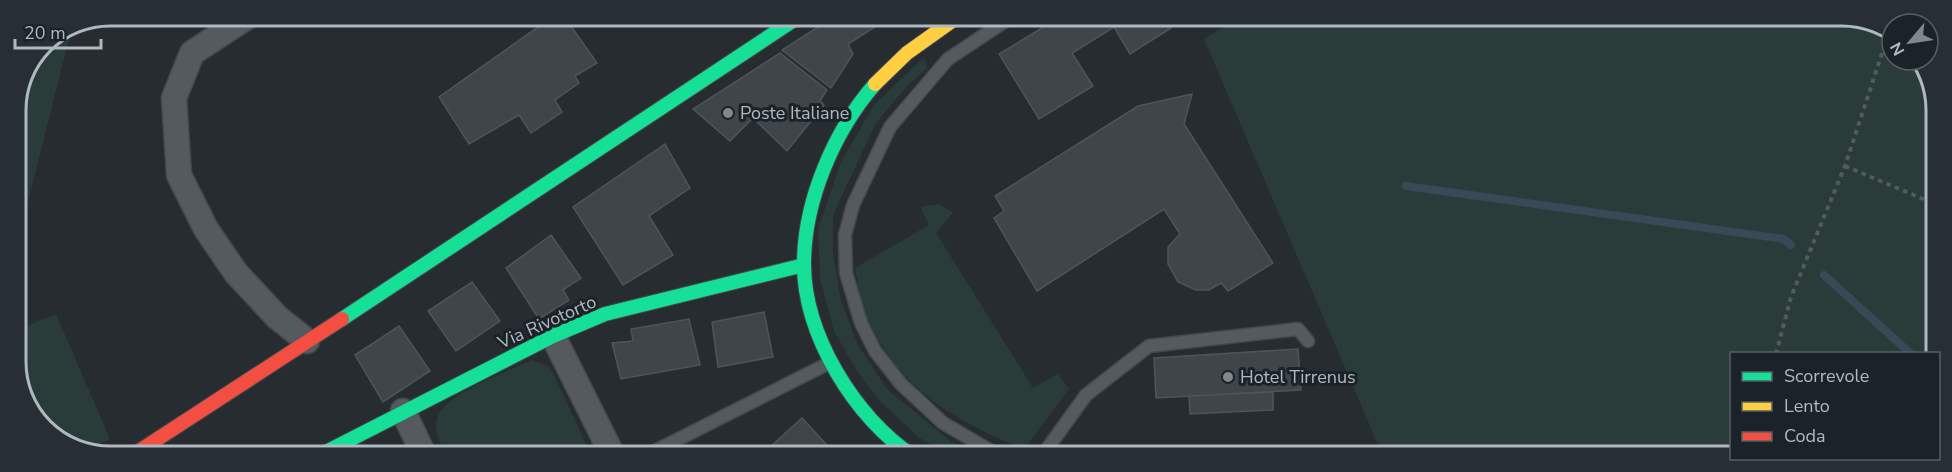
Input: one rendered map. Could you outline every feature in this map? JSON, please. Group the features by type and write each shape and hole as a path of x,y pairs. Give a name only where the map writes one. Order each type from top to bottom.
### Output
{"street":[{"path":"233,26 192,53 174,98 179,175 206,229 236,273 277,317 307,341"},
{"path":"148,446 556,180 785,26"},
{"path":"900,446 879,429 858,404 832,362 812,313 804,265 814,201 834,146 862,100 890,68 939,47 953,26"},
{"name":"Via Rivotorto","path":"337,446 553,336 605,314 804,265"},
{"path":"553,336 608,446"},
{"path":"403,411 420,446"}],"lane":[{"path":"982,446 943,423 901,384 875,351 861,323 846,273 845,235 854,205 890,127 939,47 989,26"},
{"path":"1049,446 1086,395 1149,346 1298,329 1308,341"},
{"path":"665,446 832,362"}],"path":[{"path":"1777,352 1791,297 1845,166 1880,59"},
{"path":"1845,166 1926,200"}],"green space":[{"path":"1225,26 1842,26 1859,27 1880,34 1880,72 1917,72 1925,93 1926,110 1926,352 1730,352 1730,446 1379,446 1204,39"},
{"path":"70,36 26,209 27,93 40,63 50,50"},
{"path":"924,57 927,68 907,86 876,123 833,215 833,252 841,301 858,345 888,390 959,446 933,446 918,437 877,398 856,370 834,331 820,278 818,229 841,162 874,105"},
{"path":"940,204 953,213 936,233 1033,388 1058,374 1069,389 1026,446 1017,446 998,438 951,413 930,398 893,362 865,313 855,268 929,225 920,207"},
{"path":"56,314 110,439 97,445 83,442 58,429 43,414 32,395 27,379 26,326"},
{"path":"532,360 550,367 587,446 442,446 436,421 444,407 466,391"}],"building":[{"path":"539,26 571,26 597,63 575,76 579,83 555,100 562,112 531,133 519,115 469,144 439,97"},
{"path":"819,26 876,26 848,44 853,54 831,88 782,50"},
{"path":"1045,26 1170,26 1171,28 1130,54 1114,27 1072,53 1093,86 1039,119 999,54"},
{"path":"780,53 827,90 820,101 824,105 787,151 753,118 730,141 693,109"},
{"path":"1192,94 1184,124 1273,263 1228,291 1221,283 1209,290 1196,290 1178,282 1168,264 1168,247 1180,234 1164,209 1037,291 994,218 1004,211 995,196 1138,106"},
{"path":"665,144 690,188 649,216 673,255 623,285 573,207"},
{"path":"551,235 581,278 563,290 569,300 539,319 506,268"},
{"path":"472,282 500,321 456,351 428,311"},
{"path":"764,312 773,357 718,367 712,322"},
{"path":"689,319 700,365 621,379 612,343 633,341 631,329"},
{"path":"399,326 430,371 383,402 355,355"},
{"path":"1298,349 1301,390 1156,398 1154,358"},
{"path":"1273,392 1273,410 1190,414 1189,396"},
{"path":"802,418 828,446 771,446"}],"waterway":[{"path":"1406,186 1784,239 1791,245"},
{"path":"1824,275 1909,352"}],"traffic: fast":[{"path":"342,319 785,26"},
{"path":"875,84 847,123 824,168 809,216 804,264 806,291 823,346 853,397 872,420 900,446"},
{"path":"338,446 553,336 605,314 804,265"}],"traffic: slow":[{"path":"875,84 907,53 945,26"}],"traffic: jam":[{"path":"147,446 342,319"}],"place":[{"name":"Poste Italiane","path":"728,113"},
{"name":"Hotel Tirrenus","path":"1228,377"}]}
